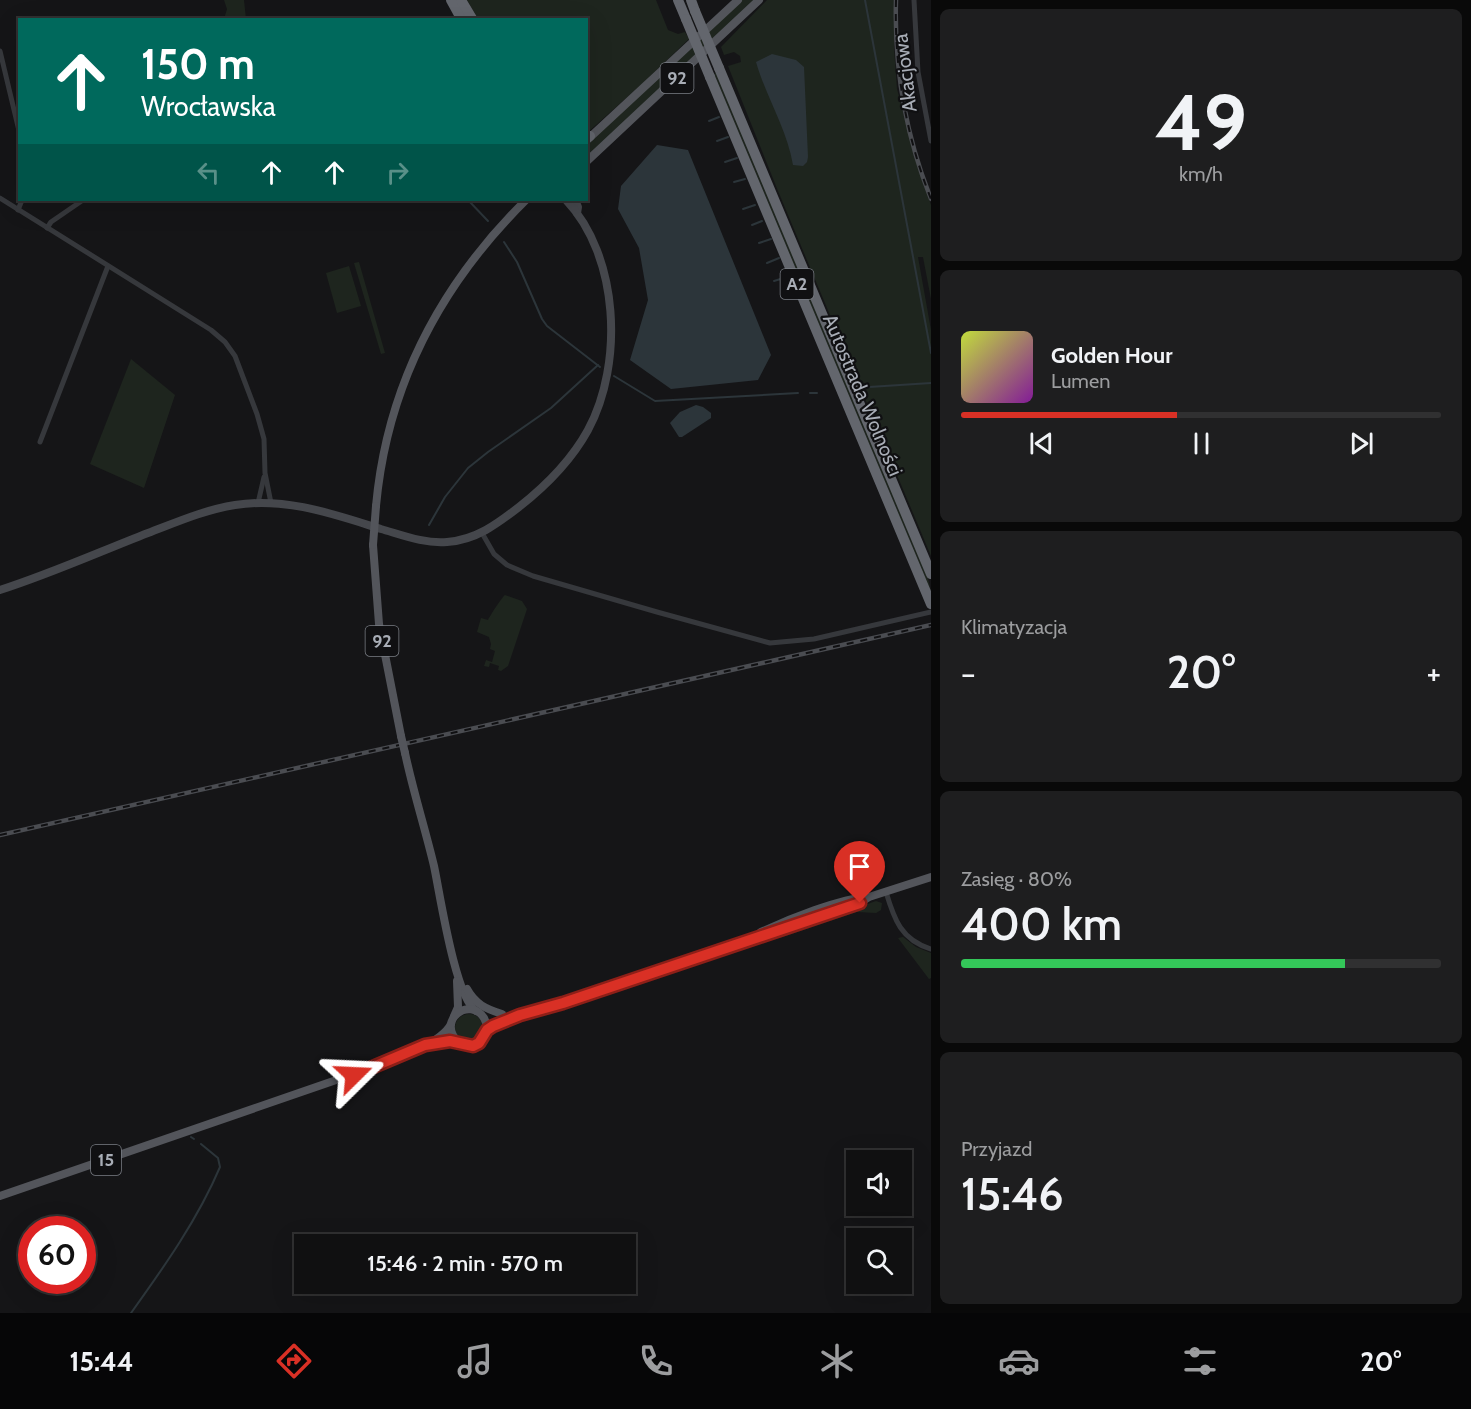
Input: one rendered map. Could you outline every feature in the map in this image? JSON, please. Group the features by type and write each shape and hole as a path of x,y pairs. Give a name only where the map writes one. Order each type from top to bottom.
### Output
{"highway":[{"path":"451,0 461,18"},
{"path":"461,0 471,18"},
{"name":"Autostrada Wolności","path":"678,0 931,606"},
{"name":"Autostrada Wolności","path":"693,5 931,574"}],"main road":[{"name":"92","path":"588,139 738,0"},
{"name":"92","path":"588,160 759,0"},
{"name":"92","path":"479,1013 467,1002 456,969 433,863 415,801 379,624 373,545 381,465 394,411 419,347 441,305 465,268 490,237 525,201"},
{"name":"15","path":"425,1045 450,1041 473,1046 479,1043 487,1030 493,1026 520,1015 571,1001 730,946 774,926 830,906 858,897 869,897 931,877"},
{"name":"92","path":"456,969 474,1001 502,1014"},
{"name":"92","path":"452,1021 458,1007 456,969"},
{"name":"15","path":"0,1196 354,1075 425,1045 446,1032 452,1021 466,1010 487,1016 520,1015"},
{"path":"479,1013 486,1021 487,1030"},
{"path":"452,1021 451,1032 459,1043"}],"street":[{"name":"Akacjowa","path":"914,0 918,72 931,141"},
{"path":"0,51 18,127"},
{"path":"0,198 211,330 230,349 239,366 261,427 265,451 265,472 271,503"},
{"path":"18,210 22,201"},
{"path":"47,228 51,222 82,201"},
{"path":"0,590 222,507 271,503 314,509 422,541 446,543 482,533 536,493 560,470 586,434 600,401 609,357 611,304 606,276 600,261 578,213 567,201"},
{"path":"575,201 578,213"},
{"path":"40,442 108,266"},
{"path":"258,503 265,472"},
{"path":"482,533 494,554 507,566 534,576 770,643 814,639 931,606"},
{"path":"886,892 894,917 902,932 911,940 931,949"}],"shaded area":[{"path":"224,0 244,0 246,18 224,18 227,9"},
{"path":"467,0 656,0 668,30 678,34 685,32 689,39 588,132 588,18 477,18"},
{"path":"742,0 756,0 588,157 588,143"},
{"path":"767,0 894,0 897,89 931,205 931,299 923,257 918,257 931,330 931,556 728,66 741,62 740,56 734,52 724,55 721,47"},
{"path":"772,54 796,60 804,67 808,157 803,166 793,165 786,139 756,62"},
{"path":"716,72 928,578 931,592 714,74"},
{"path":"657,145 688,150 771,355 758,380 671,389 630,360 648,300 639,248 618,209 621,186"},
{"path":"359,262 385,353 381,354 354,263"},
{"path":"349,266 361,306 337,313 326,273"},
{"path":"131,359 175,395 144,488 90,464"},
{"path":"696,405 711,413 711,418 679,437 670,423 680,412"},
{"path":"505,595 522,601 527,609 508,666 501,671 498,670 499,666 490,663 489,667 484,666 486,660 492,662 495,651 490,649 489,637 477,632 481,618 488,620"},
{"path":"876,901 882,903 881,910 876,913 857,912 780,938 779,935"},
{"path":"903,937 916,947 931,953 931,978 929,979 898,938"},
{"path":"469,1014 479,1018 483,1028 479,1038 469,1042 459,1038 455,1028 459,1018"}],"waterway":[{"path":"865,0 931,353"},
{"path":"709,121 719,117"},
{"path":"717,141 728,137"},
{"path":"725,162 737,158"},
{"path":"734,182 745,179"},
{"path":"469,201 488,221"},
{"path":"743,209 755,205"},
{"path":"752,225 762,221"},
{"path":"759,243 771,239"},
{"path":"504,242 517,262 547,326 600,367"},
{"path":"767,263 779,258"},
{"path":"774,281 787,277"},
{"path":"429,525 445,497 468,468 551,408 598,365"},
{"path":"614,376 655,401 798,393"},
{"path":"869,387 931,383"},
{"path":"810,393 817,393"},
{"path":"131,1313 191,1224 220,1167 218,1158 201,1144"}],"railway":[{"path":"896,0 897,51 903,101 915,151 931,199"},
{"path":"0,835 931,625"}],"route":[{"path":"354,1075 425,1045 450,1041 473,1046 484,1038 490,1027 520,1015 563,1003 860,903"}]}
